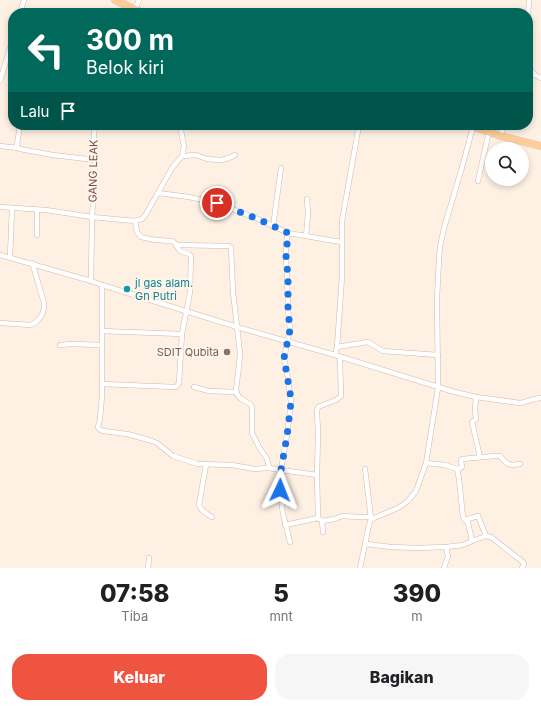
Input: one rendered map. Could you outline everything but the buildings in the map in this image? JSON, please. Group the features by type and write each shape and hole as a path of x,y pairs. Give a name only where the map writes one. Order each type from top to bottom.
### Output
{"main road":[{"path":"115,0 133,8"},
{"path":"485,130 501,136 541,146"}],"street":[{"path":"0,81 8,55"},
{"path":"18,148 20,130"},
{"name":"GANG LEAK","path":"92,280 94,130"},
{"path":"0,207 46,210 134,221 140,220 144,217 172,168 182,156 184,147 181,130"},
{"path":"323,532 320,520 317,474 318,433 316,411 318,407 336,400 341,394 337,347 342,277 342,221 358,130"},
{"path":"285,525 335,519 342,516 371,518 398,508 408,501 416,491 426,463 438,388 437,298 440,247 444,228 463,165 469,130"},
{"path":"501,136 502,130"},
{"path":"478,180 489,131"},
{"path":"0,146 95,160"},
{"path":"182,156 196,155 207,159 221,160 235,155"},
{"path":"273,227 281,168"},
{"path":"158,193 189,197 217,203 258,219 288,233 341,242"},
{"path":"306,236 308,214 307,199"},
{"path":"10,257 12,208"},
{"path":"37,210 37,235"},
{"path":"102,384 177,386 179,384 182,334 190,292 191,258 190,255 180,252 174,242 140,237 134,221"},
{"path":"288,233 286,256 290,330 284,358 291,402 281,470 280,497 290,542"},
{"path":"176,245 231,247 233,292 240,360 236,392 240,398 252,407 252,433 256,443 267,459 269,466 268,468"},
{"path":"0,255 92,280 102,285 237,327 338,356 438,388 476,397 520,403 541,398"},
{"path":"0,323 31,325 36,322 42,314 44,303 32,263"},
{"path":"102,285 102,405 98,427 100,430 127,434 146,439 156,443 173,456 198,464 232,465 254,469 268,468 317,474"},
{"path":"102,331 182,334"},
{"path":"337,347 368,342 383,351 438,355"},
{"path":"60,345 102,345"},
{"path":"194,388 209,391 236,392"},
{"path":"476,397 476,420 472,422 480,457"},
{"path":"426,463 445,465 457,469 462,468 462,459 499,456 510,465 520,464"},
{"path":"206,465 199,505 200,509 212,517"},
{"path":"360,568 371,518 365,469"},
{"path":"457,469 460,479 463,516 468,523 472,541"},
{"path":"465,520 478,516 486,536"},
{"path":"366,544 391,547 446,547 463,545 486,536 491,537 523,561 524,564 522,568"},
{"path":"444,568 448,556 446,547"},
{"path":"148,568 149,558"}],"place":[{"name":"jl gas alam. Gn Putri","path":"127,289"},
{"name":"SDIT Qubita","path":"227,352"}],"route":[{"path":"217,203 258,219 288,233 286,256 290,330 284,358 291,402 281,470 280,490"}]}
